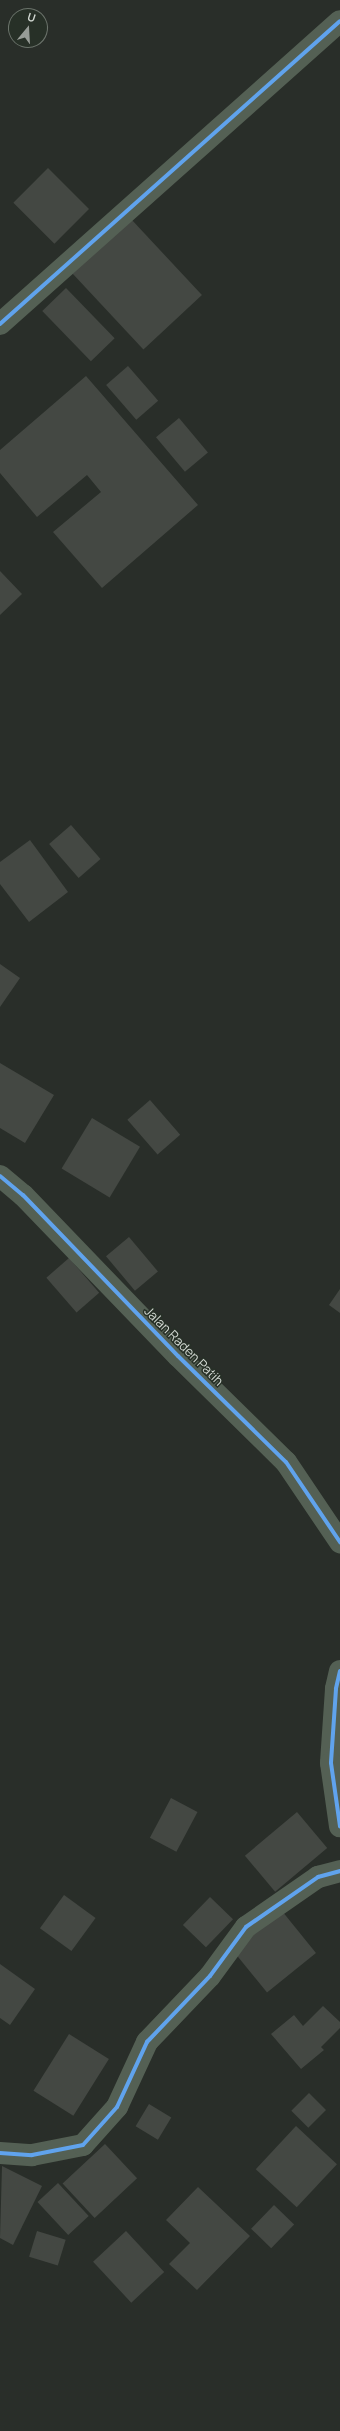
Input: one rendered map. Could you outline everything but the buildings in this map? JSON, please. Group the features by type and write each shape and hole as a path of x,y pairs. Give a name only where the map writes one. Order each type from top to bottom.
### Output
{"street":[{"path":"0,324 340,21"},
{"name":"Jalan Raden Patih","path":"0,1176 23,1195 178,1356 286,1462 340,1542"},
{"path":"340,1671 336,1689 331,1763 340,1826"},
{"path":"0,2153 32,2155 83,2145 117,2108 146,2042 210,1976 246,1927 278,1903 318,1877 340,1871"}],"cycle path":[{"path":"0,324 340,21"},
{"path":"0,1176 23,1195 178,1356 286,1462 340,1542"},
{"path":"340,1671 336,1689 331,1763 340,1826"},
{"path":"0,2153 32,2155 83,2145 117,2107 147,2042 210,1976 246,1927 318,1877 340,1871"}]}
